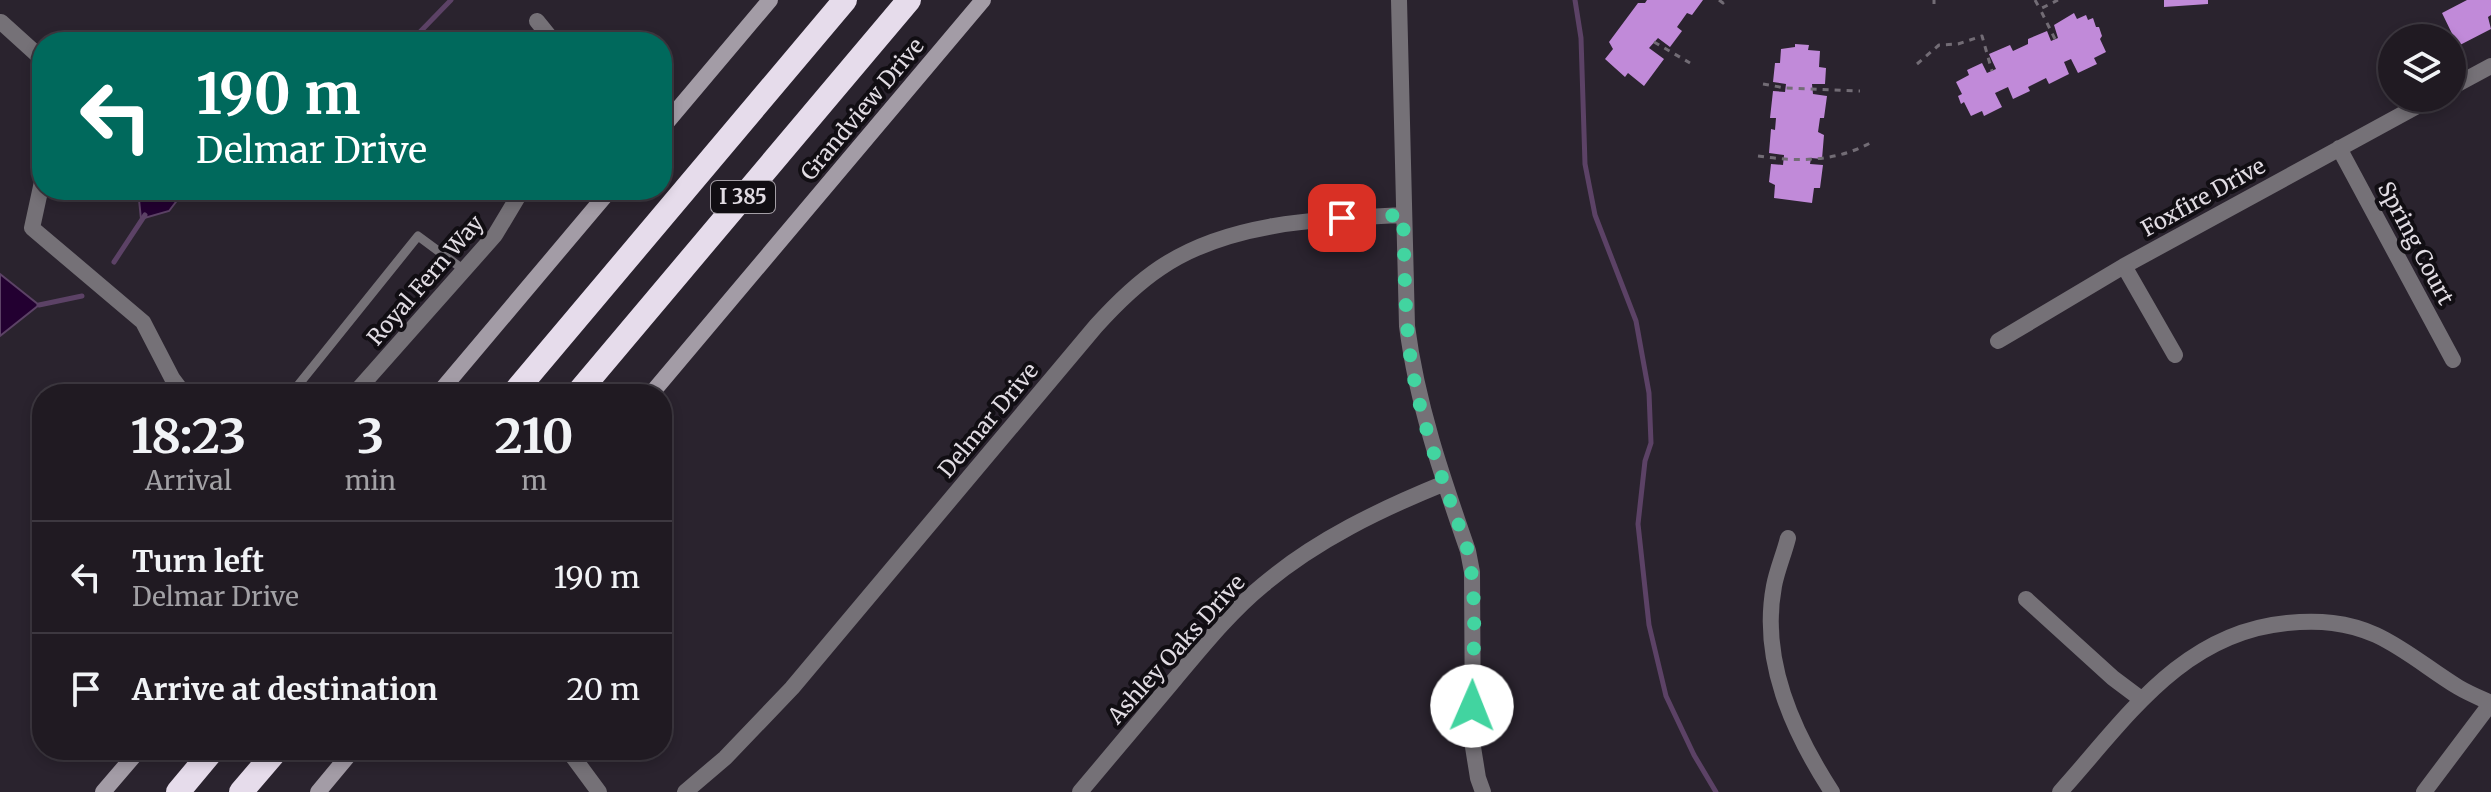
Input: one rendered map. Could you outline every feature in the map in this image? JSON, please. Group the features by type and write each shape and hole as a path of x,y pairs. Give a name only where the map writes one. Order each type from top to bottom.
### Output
{"highway":[{"name":"I 385","path":"521,384 845,0"},
{"name":"I 385","path":"585,384 909,0"},
{"path":"178,792 205,760"},
{"path":"241,792 268,760"}],"street":[{"path":"672,116 770,0"},
{"name":"Grandview Drive","path":"659,384 983,0"},
{"path":"1399,0 1407,326 1422,411 1468,551 1472,572 1473,747 1483,792"},
{"path":"537,21 546,32"},
{"path":"1,22 32,50"},
{"path":"2466,79 2491,66"},
{"name":"Foxfire Drive","path":"1998,341 2124,266 2406,112"},
{"name":"Spring Court","path":"2339,148 2453,360"},
{"path":"38,200 32,228 143,322 176,384"},
{"name":"Royal Fern Way","path":"363,384 495,235 516,200"},
{"path":"446,384 602,200"},
{"name":"Delmar Drive","path":"685,792 725,758 792,688 1096,326 1140,282 1184,254 1245,232 1296,222 1403,215"},
{"path":"2124,266 2175,355"},
{"name":"Ashley Oaks Drive","path":"1080,792 1200,650 1262,585 1300,557 1347,529 1445,483"},
{"path":"1788,538 1774,586 1772,633 1776,664 1795,727 1810,759 1832,792"},
{"path":"2026,599 2113,678 2141,699"},
{"path":"2060,792 2141,699 2176,667 2220,641 2256,628 2309,620 2340,623 2377,636 2408,652 2460,688 2491,703 2424,792"},
{"path":"103,792 130,760"},
{"path":"320,791 345,760"},
{"path":"575,760 599,792"}],"lane":[{"path":"299,384 418,236 464,270"}],"path":[{"path":"1719,0 1723,3 1725,0"},
{"path":"2035,0 2055,39"},
{"path":"2040,9 2058,0"},
{"path":"1917,64 1939,45 1958,44 1982,36 1992,71"},
{"path":"1654,42 1690,63"},
{"path":"1763,84 1785,88 1860,91"},
{"path":"1758,156 1811,161 1855,152 1872,142"}],"shaded area":[{"path":"139,200 177,200 169,211 141,219"},
{"path":"0,274 39,305 0,336"}],"building":[{"path":"1647,0 1703,0 1692,15 1687,13 1677,27 1682,31 1670,47 1658,38 1649,48 1664,59 1644,86 1628,73 1625,77 1605,59 1613,49 1609,42 1638,3"},
{"path":"2164,0 2208,0 2208,4 2164,7"},
{"path":"2467,0 2491,0 2491,15 2488,17 2491,29 2466,42 2466,24 2447,24 2442,13"},
{"path":"2074,13 2077,19 2086,15 2088,20 2093,18 2096,27 2099,27 2106,52 2094,58 2097,64 2078,73 2071,59 2064,62 2069,74 2049,84 2046,78 2013,99 2008,87 1995,93 2002,107 1984,116 1982,111 1971,116 1964,102 1961,104 1958,96 1962,94 1956,82 1969,75 1967,70 1982,63 1987,73 1996,69 1989,54 2010,45 2013,51 2028,44 2028,39 2047,31 2051,41 2058,38 2054,25"},
{"path":"1795,44 1809,45 1808,50 1820,51 1819,67 1826,68 1825,84 1812,84 1813,94 1827,96 1824,118 1820,118 1818,132 1824,135 1822,159 1811,158 1810,164 1823,165 1820,188 1814,188 1812,203 1774,198 1775,185 1769,182 1771,164 1783,165 1784,155 1769,153 1771,129 1775,130 1776,118 1770,118 1773,91 1785,92 1786,84 1773,82 1775,63 1780,63 1781,49 1795,47"}],"waterway":[{"path":"420,32 451,0"},
{"path":"1575,0 1581,38 1585,164 1595,215 1636,321 1649,393 1651,443 1645,461 1638,524 1649,625 1666,696 1694,755 1716,792"},
{"path":"114,262 145,215"},
{"path":"39,305 82,296"}],"route":[{"path":"1342,218 1403,215 1407,326 1413,370 1422,411 1468,551 1472,572 1472,706"}]}
